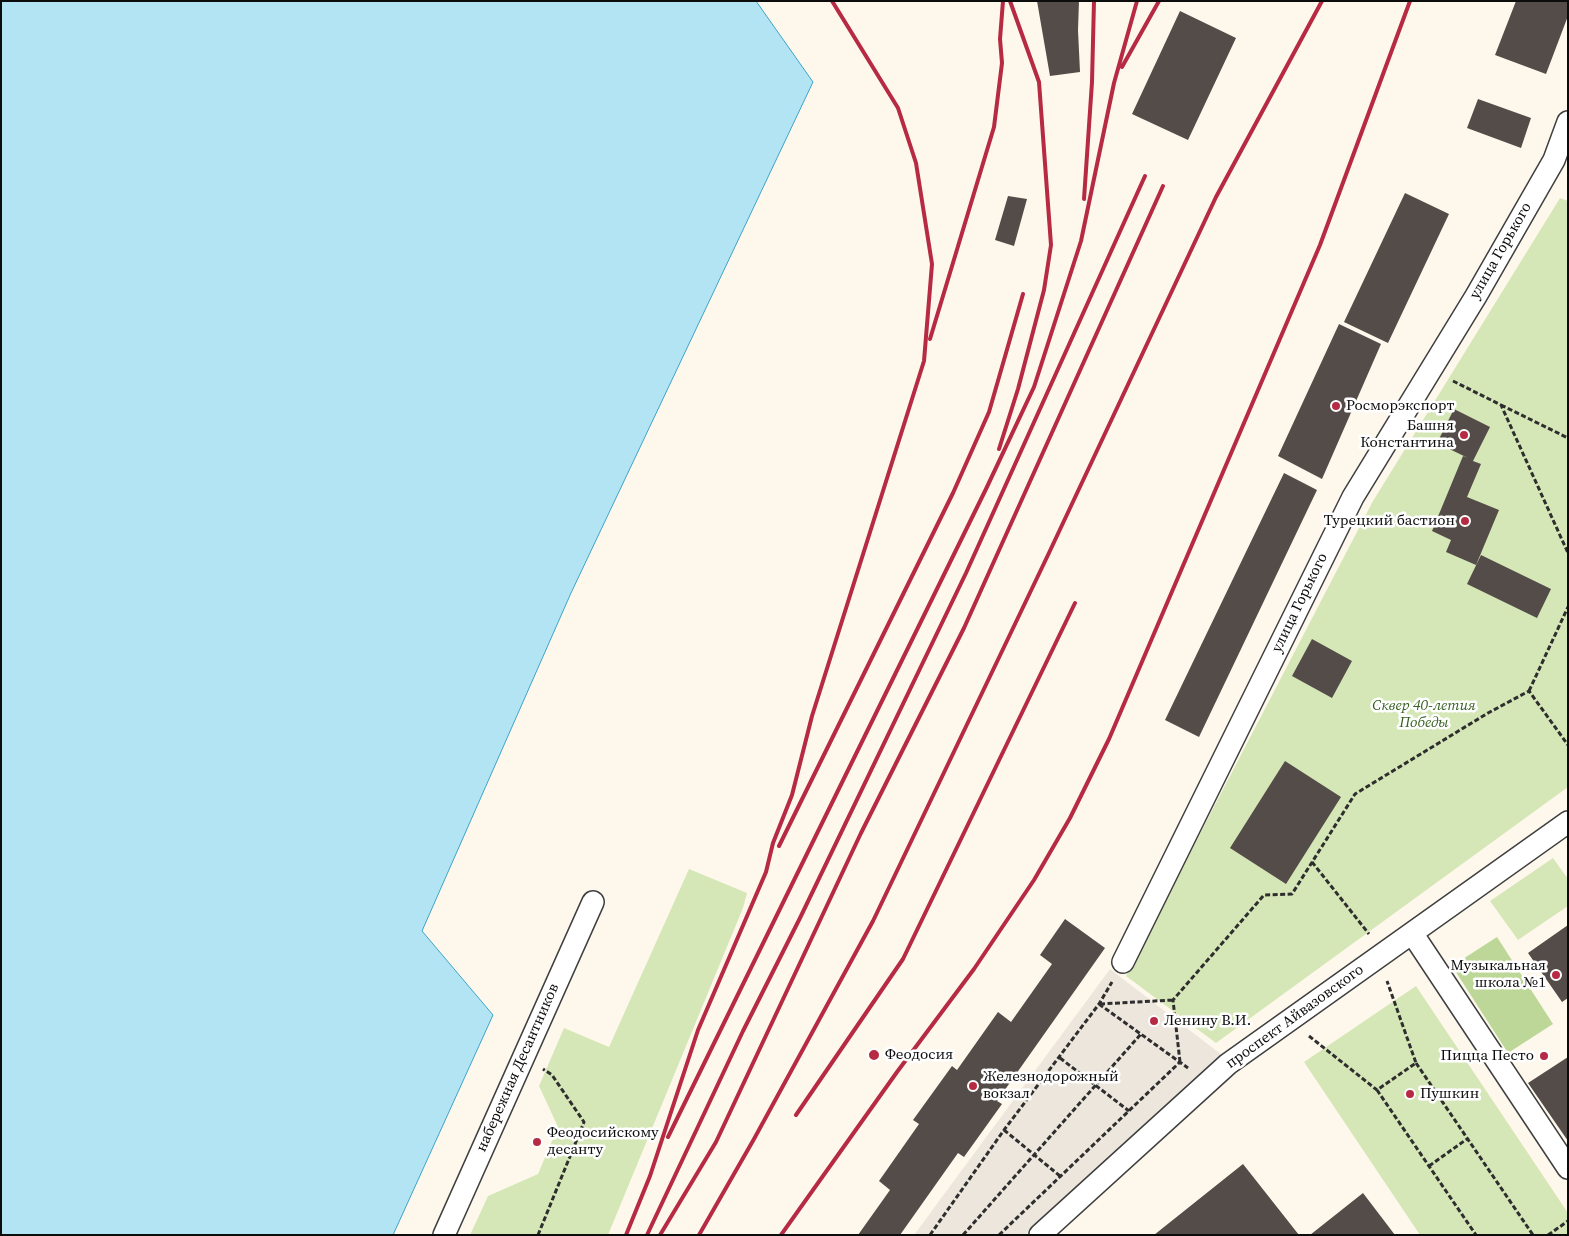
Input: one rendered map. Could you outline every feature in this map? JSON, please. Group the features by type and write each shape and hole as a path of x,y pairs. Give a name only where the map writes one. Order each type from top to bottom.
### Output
{"street":[{"name":"улица Горького","path":"1123,962 1353,497 1476,296 1554,160 1568,122"},
{"name":"проспект Айвазовского","path":"1040,1235 1228,1064 1568,822"},
{"name":"набережная Десантников","path":"444,1235 593,902"},
{"path":"1412,933 1568,1168"}],"path":[{"path":"1431,370 1568,438"},
{"path":"1501,405 1568,553"},
{"path":"1099,1004 1173,1000 1264,895 1292,894 1355,794 1488,714 1529,692 1567,609"},
{"path":"1529,692 1568,746"},
{"path":"1312,862 1381,955 1416,1063 1533,1235"},
{"path":"1173,1000 1180,1062"},
{"path":"1099,1004 1180,1062"},
{"path":"930,1235 1004,1130 1099,1004"},
{"path":"1289,1020 1377,1090 1476,1235"},
{"path":"963,1235 1141,1034"},
{"path":"522,1058 552,1075 584,1122 538,1235"},
{"path":"1060,1058 1128,1111"},
{"path":"999,1235 1180,1062"},
{"path":"1377,1090 1416,1063"},
{"path":"1004,1130 1060,1176"},
{"path":"1429,1166 1468,1139"},
{"path":"1548,1235 1568,1221"}],"green space":[{"name":"Сквер 40-летия Победы","path":"1560,198 1568,201 1568,787 1216,1043 1126,976 1373,501"},
{"path":"1553,858 1568,879 1568,906 1518,940 1490,901"},
{"path":"689,869 747,893 743,908 608,1235 470,1235 488,1196 538,1174 558,1127 539,1086 564,1028 609,1047"},
{"path":"1497,937 1553,1024 1508,1053 1452,966"},
{"path":"1416,986 1568,1213 1568,1235 1420,1235 1304,1062"}],"shaded area":[{"path":"1110,969 1222,1055 1025,1235 914,1235"}],"water":[{"path":"1,1 756,1 813,82 571,593 422,931 493,1015 393,1235 1,1235"}],"building":[{"path":"1037,1 1079,1 1080,72 1050,76"},
{"path":"1516,1 1568,1 1568,16 1546,74 1495,55"},
{"path":"1180,11 1236,38 1188,140 1132,114"},
{"path":"1478,99 1531,118 1521,148 1467,128"},
{"path":"1405,193 1449,214 1388,343 1344,322"},
{"path":"1008,196 1027,199 1014,246 995,240"},
{"path":"1339,324 1381,344 1322,479 1278,456"},
{"name":"Турецкий бастион","path":"1454,409 1490,427 1473,461 1481,464 1467,497 1499,510 1476,565 1446,552 1451,540 1432,531 1463,456 1468,458 1437,443"},
{"path":"1284,473 1317,490 1199,737 1165,720"},
{"path":"1481,555 1551,589 1537,618 1467,584"},
{"path":"1312,639 1352,661 1332,698 1292,676"},
{"path":"1285,761 1341,797 1286,884 1230,848"},
{"name":"Железнодорожный вокзал","path":"1065,919 1105,948 997,1101 1002,1104 964,1157 958,1153 900,1235 858,1235 890,1190 879,1181 919,1124 913,1120 952,1066 957,1070 998,1012 1011,1022 1052,964 1040,955"},
{"name":"Музыкальная школа №1","path":"1568,925 1568,998 1562,1002 1528,953"},
{"path":"1568,1057 1568,1141 1528,1083"},
{"path":"1243,1164 1299,1235 1154,1235"},
{"path":"1363,1193 1395,1235 1310,1235"}],"railway":[{"path":"626,1235 650,1176 698,1030 766,872 773,843 792,795 812,716 924,361 932,264 916,163 898,108 832,1"},
{"path":"930,339 994,127 1002,63 1000,39 1003,1"},
{"path":"999,449 1018,389 1044,290 1051,245 1039,82 1010,1"},
{"path":"1084,199 1092,82 1094,1"},
{"path":"668,1137 986,489 1034,387 1081,241 1114,83 1137,1"},
{"path":"1122,67 1159,1"},
{"path":"699,1235 754,1139 873,921 1216,197 1322,1"},
{"path":"781,1235 897,1072 974,969 1034,880 1070,818 1109,739 1320,245 1410,1"},
{"path":"647,1235 743,1031 800,918 966,573 1145,176"},
{"path":"660,1235 716,1142 861,833 964,628 1163,186"},
{"path":"779,846 953,493 989,412 1023,294"},
{"path":"796,1115 903,959 1075,603"}],"place":[{"name":"Росморэкспорт","path":"1336,406"},
{"name":"Башня Константина","path":"1464,435"},
{"name":"Турецкий бастион","path":"1465,521"},
{"name":"Музыкальная школа №1","path":"1556,975"},
{"name":"Ленину В.И.","path":"1154,1021"},
{"name":"Феодосия","path":"874,1055"},
{"name":"Пицца Песто","path":"1544,1056"},
{"name":"Железнодорожный вокзал","path":"973,1086"},
{"name":"Пушкин","path":"1410,1094"},
{"name":"Феодосийскому десанту","path":"537,1142"}]}
